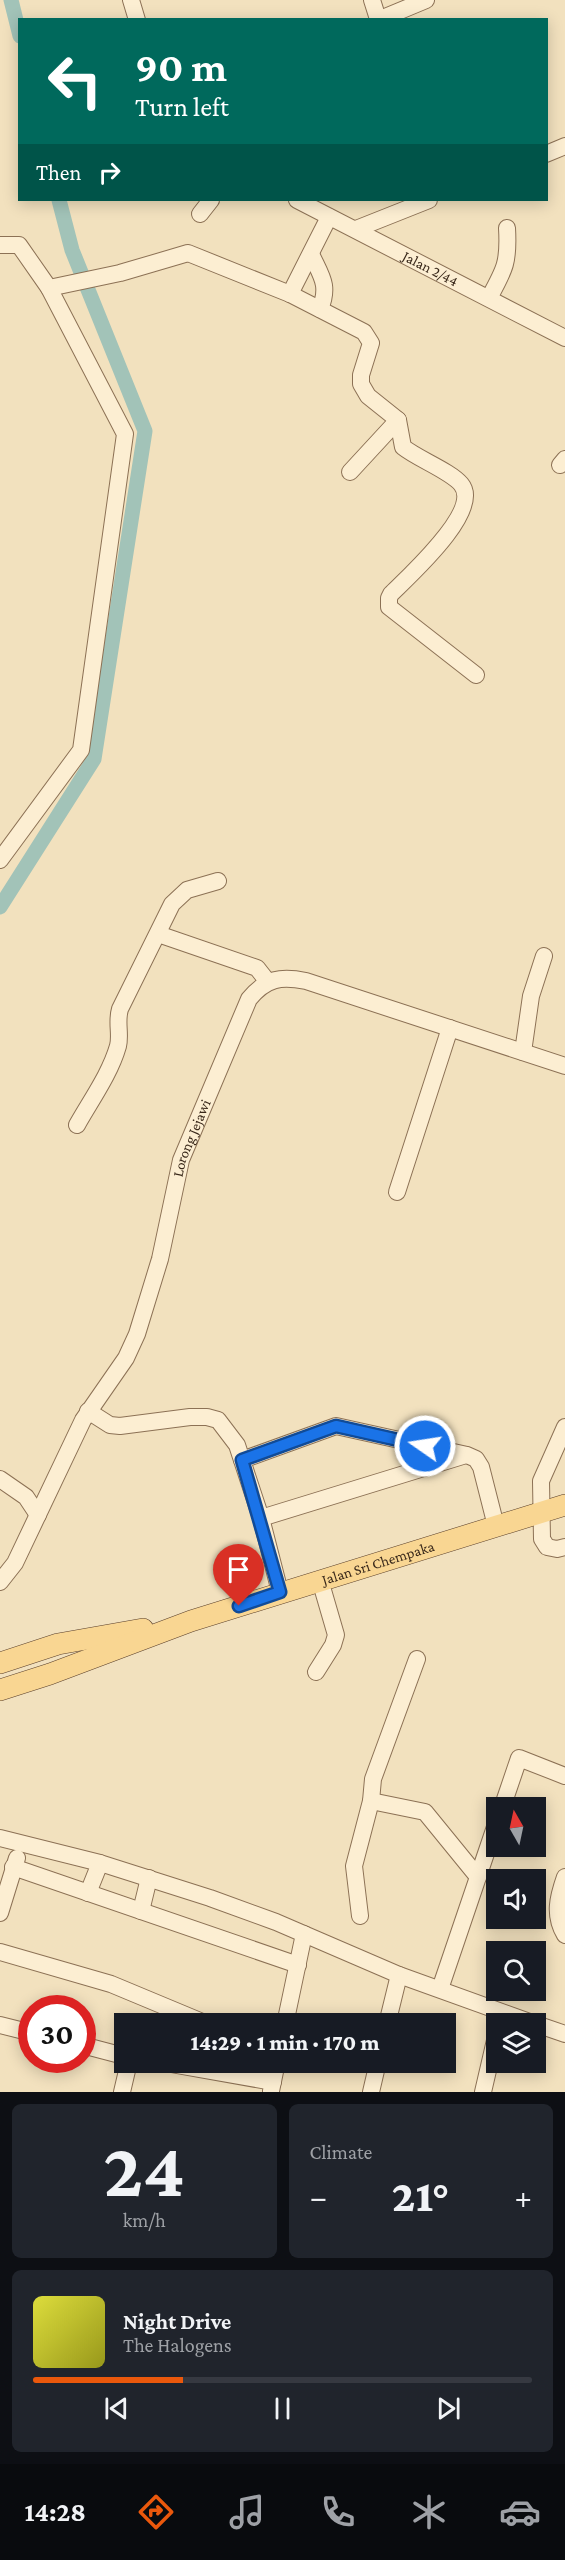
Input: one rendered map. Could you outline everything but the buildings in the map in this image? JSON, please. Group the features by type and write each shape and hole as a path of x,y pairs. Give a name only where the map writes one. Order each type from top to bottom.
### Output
{"main road":[{"name":"Jalan Sri Chempaka","path":"191,1621 565,1505"},
{"path":"0,1663 57,1644 191,1621"},
{"path":"0,1690 50,1674 191,1621"}],"street":[{"path":"131,0 136,18"},
{"path":"372,0 378,18"},
{"path":"381,18 426,0"},
{"path":"548,153 565,146"},
{"path":"200,214 210,201"},
{"name":"Jalan 2/44","path":"299,201 356,228 565,338"},
{"path":"356,228 426,201"},
{"path":"290,294 329,217"},
{"path":"489,298 503,274 509,255 507,228"},
{"path":"0,245 19,245 49,288 125,434 81,750 0,860"},
{"path":"49,288 120,273 188,253 290,294 364,332 370,339 370,348 361,375 361,384 368,396 398,420 403,447 461,483 466,496 465,508 444,539 391,594 389,607 476,675"},
{"path":"311,254 325,284 326,293 320,309"},
{"path":"350,472 398,420"},
{"path":"77,1125 110,1068 118,1045 117,1022 120,1009 172,903 197,885 218,881"},
{"path":"158,934 257,968 268,982 292,978 306,981 565,1066"},
{"path":"523,1052 531,996 544,956"},
{"name":"Lorong Jejawi","path":"0,1582 15,1563 88,1411 126,1358 137,1334 160,1259 181,1160 249,999 258,988 268,982"},
{"path":"397,1192 450,1028"},
{"path":"88,1411 110,1425 120,1426 190,1417 207,1417 218,1420 236,1442 261,1518 280,1592"},
{"path":"242,1460 336,1426 467,1455 476,1459 481,1467 496,1526"},
{"path":"565,1427 542,1481 542,1539 546,1547 557,1550 565,1546"},
{"path":"261,1518 467,1455"},
{"path":"0,1479 26,1497 38,1515"},
{"path":"316,1672 333,1645 336,1635 320,1580"},
{"path":"360,1916 354,1869 371,1801 373,1779 417,1659"},
{"path":"506,1797 519,1758 565,1776"},
{"path":"371,1801 425,1812 478,1877"},
{"path":"0,1827 49,1849 221,1902 304,1934 399,1975 440,1989 490,2013"},
{"path":"0,1838 25,1840"},
{"path":"0,1912 13,1867 25,1840"},
{"path":"440,1989 486,1853"},
{"path":"88,1893 100,1863"},
{"path":"13,1867 298,1965"},
{"path":"565,1877 556,1901 560,1926 565,1935"},
{"path":"141,1911 148,1878"},
{"path":"287,2013 304,1934"},
{"path":"0,1952 111,1984 181,2013"},
{"path":"390,2013 399,1975"},
{"path":"0,2025 18,2030"},
{"path":"546,2028 565,2034"},
{"path":"96,2049 114,2053"},
{"path":"122,2092 126,2073"},
{"path":"209,2073 272,2087"},
{"path":"371,2092 375,2073"},
{"path":"483,2092 487,2073"}],"waterway":[{"path":"11,0 18,28"},
{"path":"0,907 94,759 145,431 72,250 59,201"}],"route":[{"path":"239,1606 280,1592 261,1518 242,1460 336,1426 425,1446"}]}
